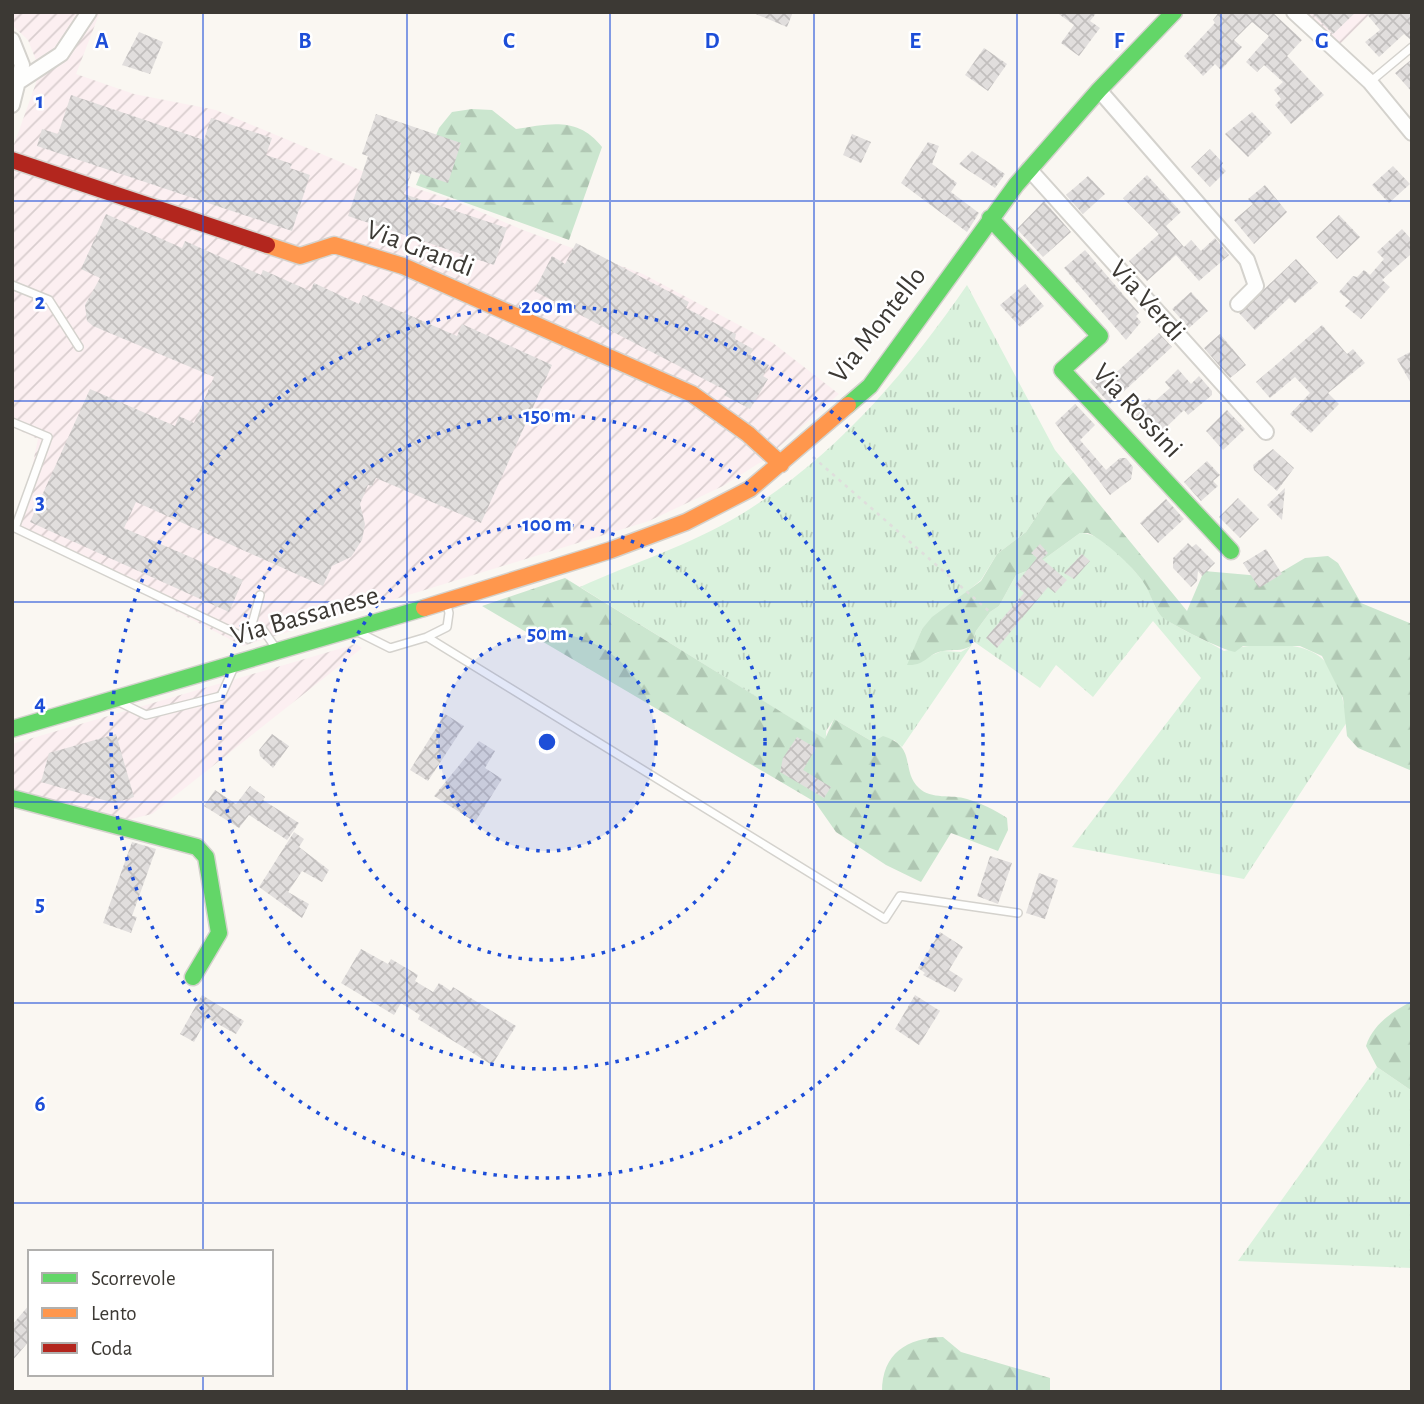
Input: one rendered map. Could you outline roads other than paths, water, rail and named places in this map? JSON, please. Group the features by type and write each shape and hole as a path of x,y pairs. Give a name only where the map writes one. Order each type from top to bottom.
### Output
{"street":[{"path":"20,81 61,54 89,12"},
{"name":"Via Montello","path":"611,550 697,516 750,489 870,386 990,218 1029,169 1099,90 1174,12"},
{"path":"1294,12 1370,82 1412,133"},
{"path":"12,40 19,53 20,81 12,105"},
{"path":"1099,90 1247,260 1256,286 1238,304"},
{"name":"Via Grandi","path":"12,160 300,256 334,245 403,266 692,394 748,434 781,464"},
{"name":"Via Verdi","path":"1029,169 1266,432"},
{"name":"Via Rossini","path":"990,218 1100,336 1062,369 1231,551"},
{"name":"Via Bassanese","path":"12,729 355,630 611,550"},
{"path":"12,798 197,847 206,858 219,933 193,977"}],"lane":[{"path":"1370,82 1412,47"},
{"path":"12,285 49,300 79,347"},
{"path":"12,422 48,437 15,528 248,639"},
{"path":"248,639 260,595"},
{"path":"355,630 390,648 427,638 447,626 449,613 446,601"},
{"path":"248,639 264,631 278,651"},
{"path":"427,638 886,919 900,896 1018,913"},
{"path":"112,699 146,715 221,695 237,663"}]}
